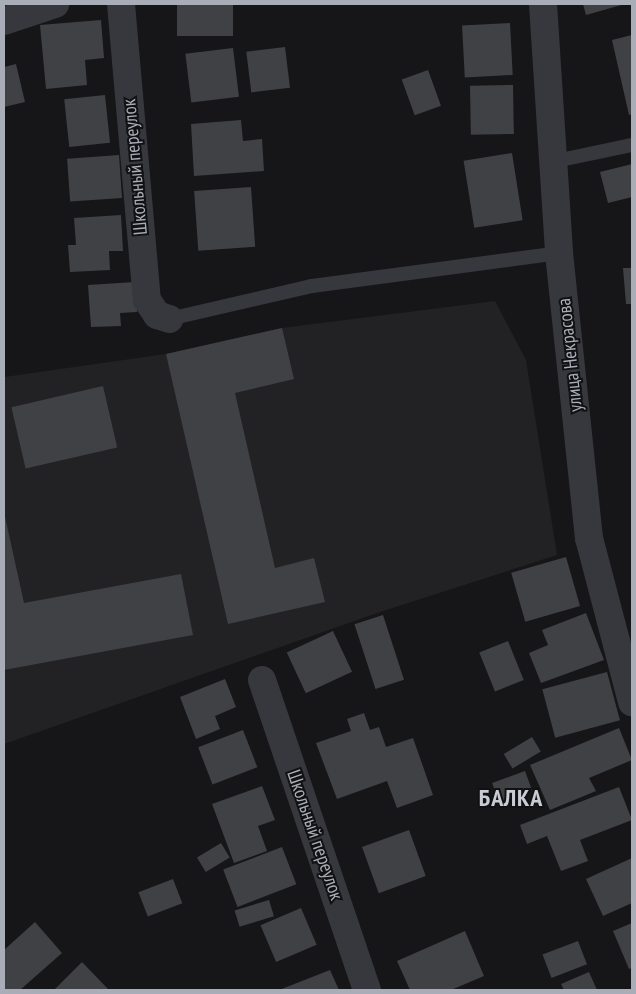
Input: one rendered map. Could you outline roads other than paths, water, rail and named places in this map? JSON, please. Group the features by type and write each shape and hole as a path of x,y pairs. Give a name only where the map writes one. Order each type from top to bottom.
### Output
{"street":[{"path":"4,21 55,4"},
{"name":"Школьный переулок","path":"121,4 146,300 157,315 168,319"},
{"name":"улица Некрасова","path":"543,4 551,162 589,538 632,702"},
{"name":"Школьный переулок","path":"262,680 367,990"}],"lane":[{"path":"551,162 632,145"},
{"path":"168,319 312,286 559,253"}],"district":[{"name":"БАЛКА","path":"511,798"}]}
